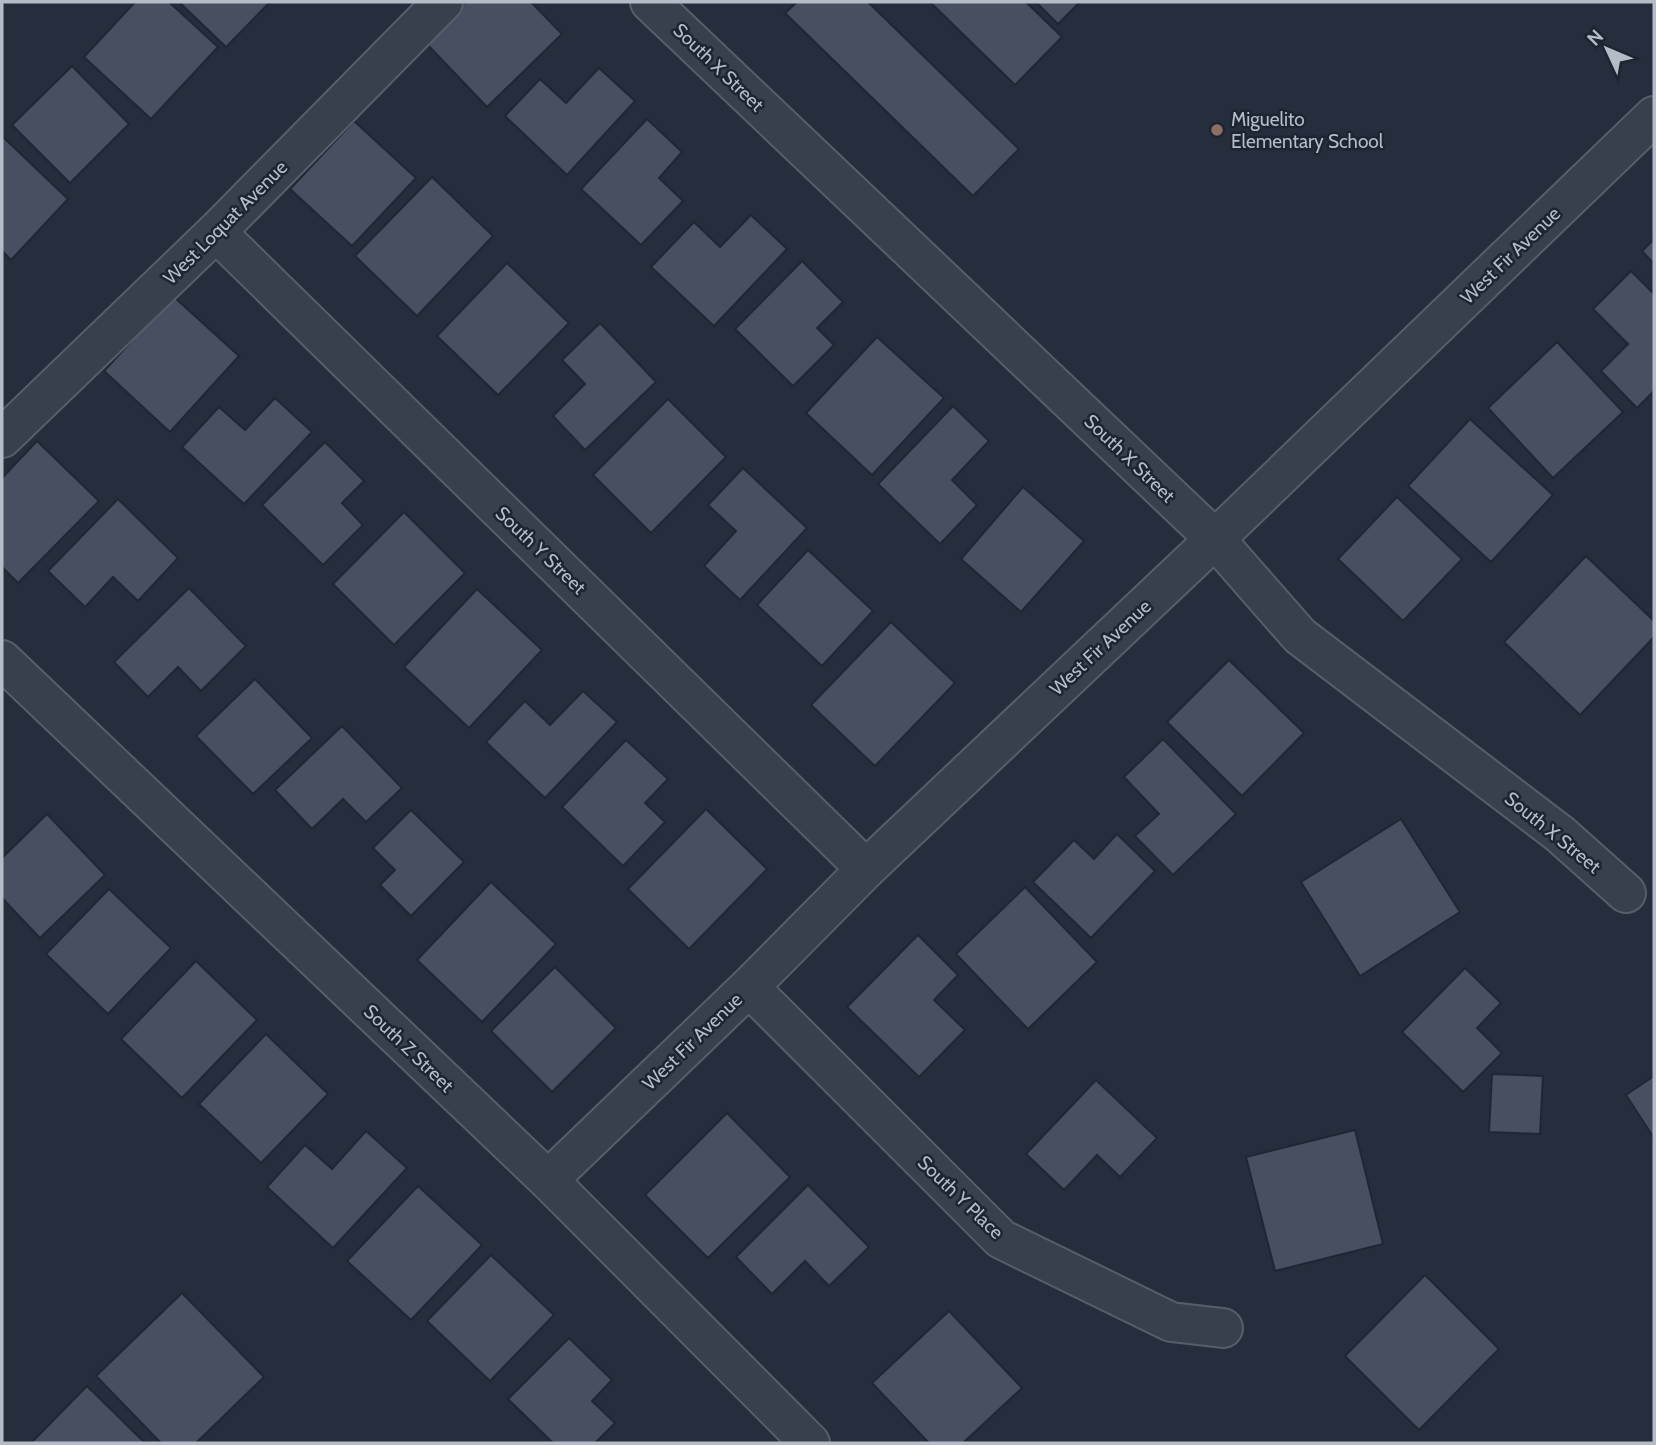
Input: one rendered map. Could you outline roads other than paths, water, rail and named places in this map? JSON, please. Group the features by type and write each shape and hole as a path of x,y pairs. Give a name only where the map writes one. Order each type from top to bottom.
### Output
{"street":[{"name":"West Loquat Avenue","path":"2,438 216,232 443,2"},
{"name":"South X Street","path":"650,2 1214,539 1300,636 1560,834 1626,893"},
{"name":"West Fir Avenue","path":"548,1180 749,987 866,869 1654,116"},
{"name":"South Y Street","path":"216,232 866,869"},
{"name":"South Z Street","path":"2,660 548,1180 810,1443"},
{"name":"South Y Place","path":"749,987 1001,1239 1171,1322 1223,1328"}],"place":[{"name":"Miguelito Elementary School","path":"1217,130"}]}
